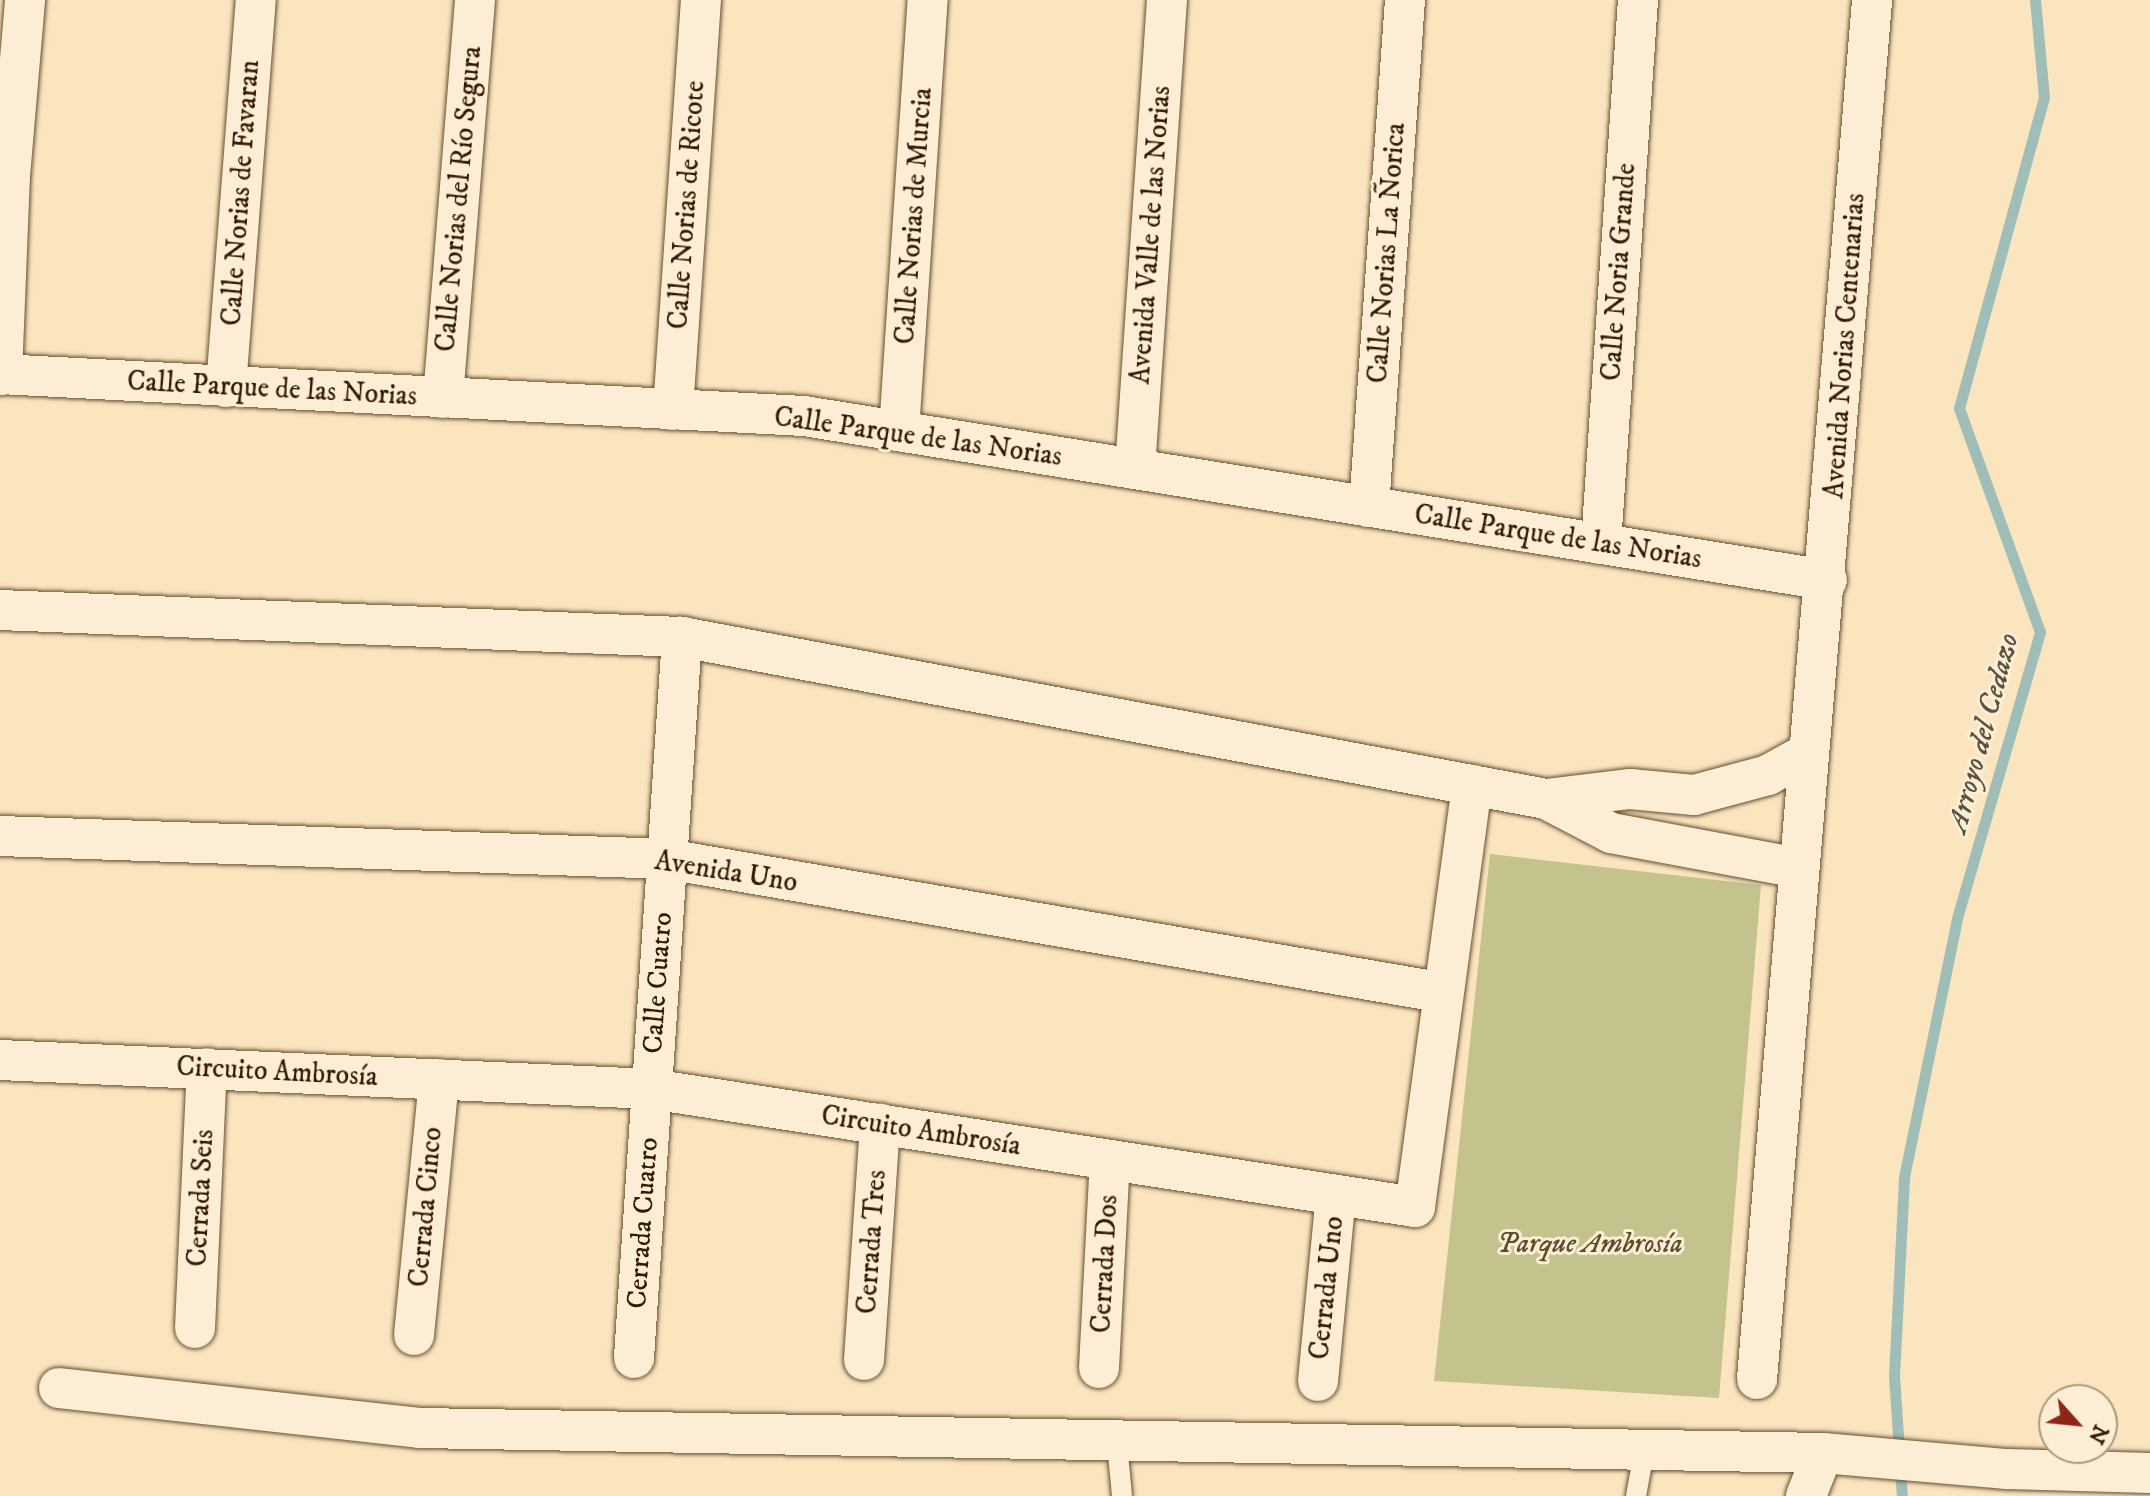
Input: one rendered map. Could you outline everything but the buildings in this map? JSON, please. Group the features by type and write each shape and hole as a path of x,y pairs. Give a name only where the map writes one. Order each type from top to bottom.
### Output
{"street":[{"path":"1,374 10,176 25,0"},
{"name":"Calle Norias de Favaran","path":"226,387 256,0"},
{"name":"Calle Norias del Río Segura","path":"443,398 475,0"},
{"name":"Calle Norias de Ricote","path":"673,410 701,0"},
{"name":"Calle Norias de Murcia","path":"899,431 928,0"},
{"name":"Avenida Valle de las Norias","path":"1135,469 1167,0"},
{"name":"Calle Norias La Ñorica","path":"1369,507 1405,0"},
{"name":"Calle Noria Grande","path":"1601,544 1638,0"},
{"name":"Avenida Norias Centenarias","path":"1757,1379 1806,754 1827,580 1872,0"},
{"name":"Calle Parque de las Norias","path":"1,374 804,416 1827,580"},
{"path":"0,610 682,637 1546,799 1611,833 1798,868"},
{"name":"Calle Cuatro","path":"651,1089 682,637"},
{"path":"1546,799 1630,789 1694,795 1768,775 1806,754"},
{"name":"Circuito Ambrosía","path":"0,1060 651,1089 1415,1207 1472,785"},
{"name":"Avenida Uno","path":"0,836 667,859 1444,993"},
{"name":"Cerrada Seis","path":"195,1328 207,1068"},
{"name":"Cerrada Cinco","path":"414,1335 439,1079"},
{"name":"Cerrada Cuatro","path":"634,1358 651,1089"},
{"name":"Cerrada Tres","path":"864,1360 880,1124"},
{"name":"Cerrada Dos","path":"1099,1368 1110,1160"},
{"name":"Cerrada Uno","path":"1318,1381 1336,1195"},
{"path":"59,1388 420,1428 1117,1443 1823,1453 2007,1469 2150,1473"},
{"path":"1806,1496 1823,1453"}],"lane":[{"path":"1117,1443 1122,1496"},
{"path":"1636,1496 1644,1452"}],"green space":[{"name":"Parque Ambrosía","path":"1490,854 1761,885 1719,1398 1434,1381"}],"waterway":[{"name":"Arroyo del Cedazo","path":"1899,1451 1894,1376 1904,1177 1957,918 2040,632 1959,408 2044,97 2035,0"},
{"name":"Arroyo del Cedazo","path":"1900,1468 1902,1496"}]}
